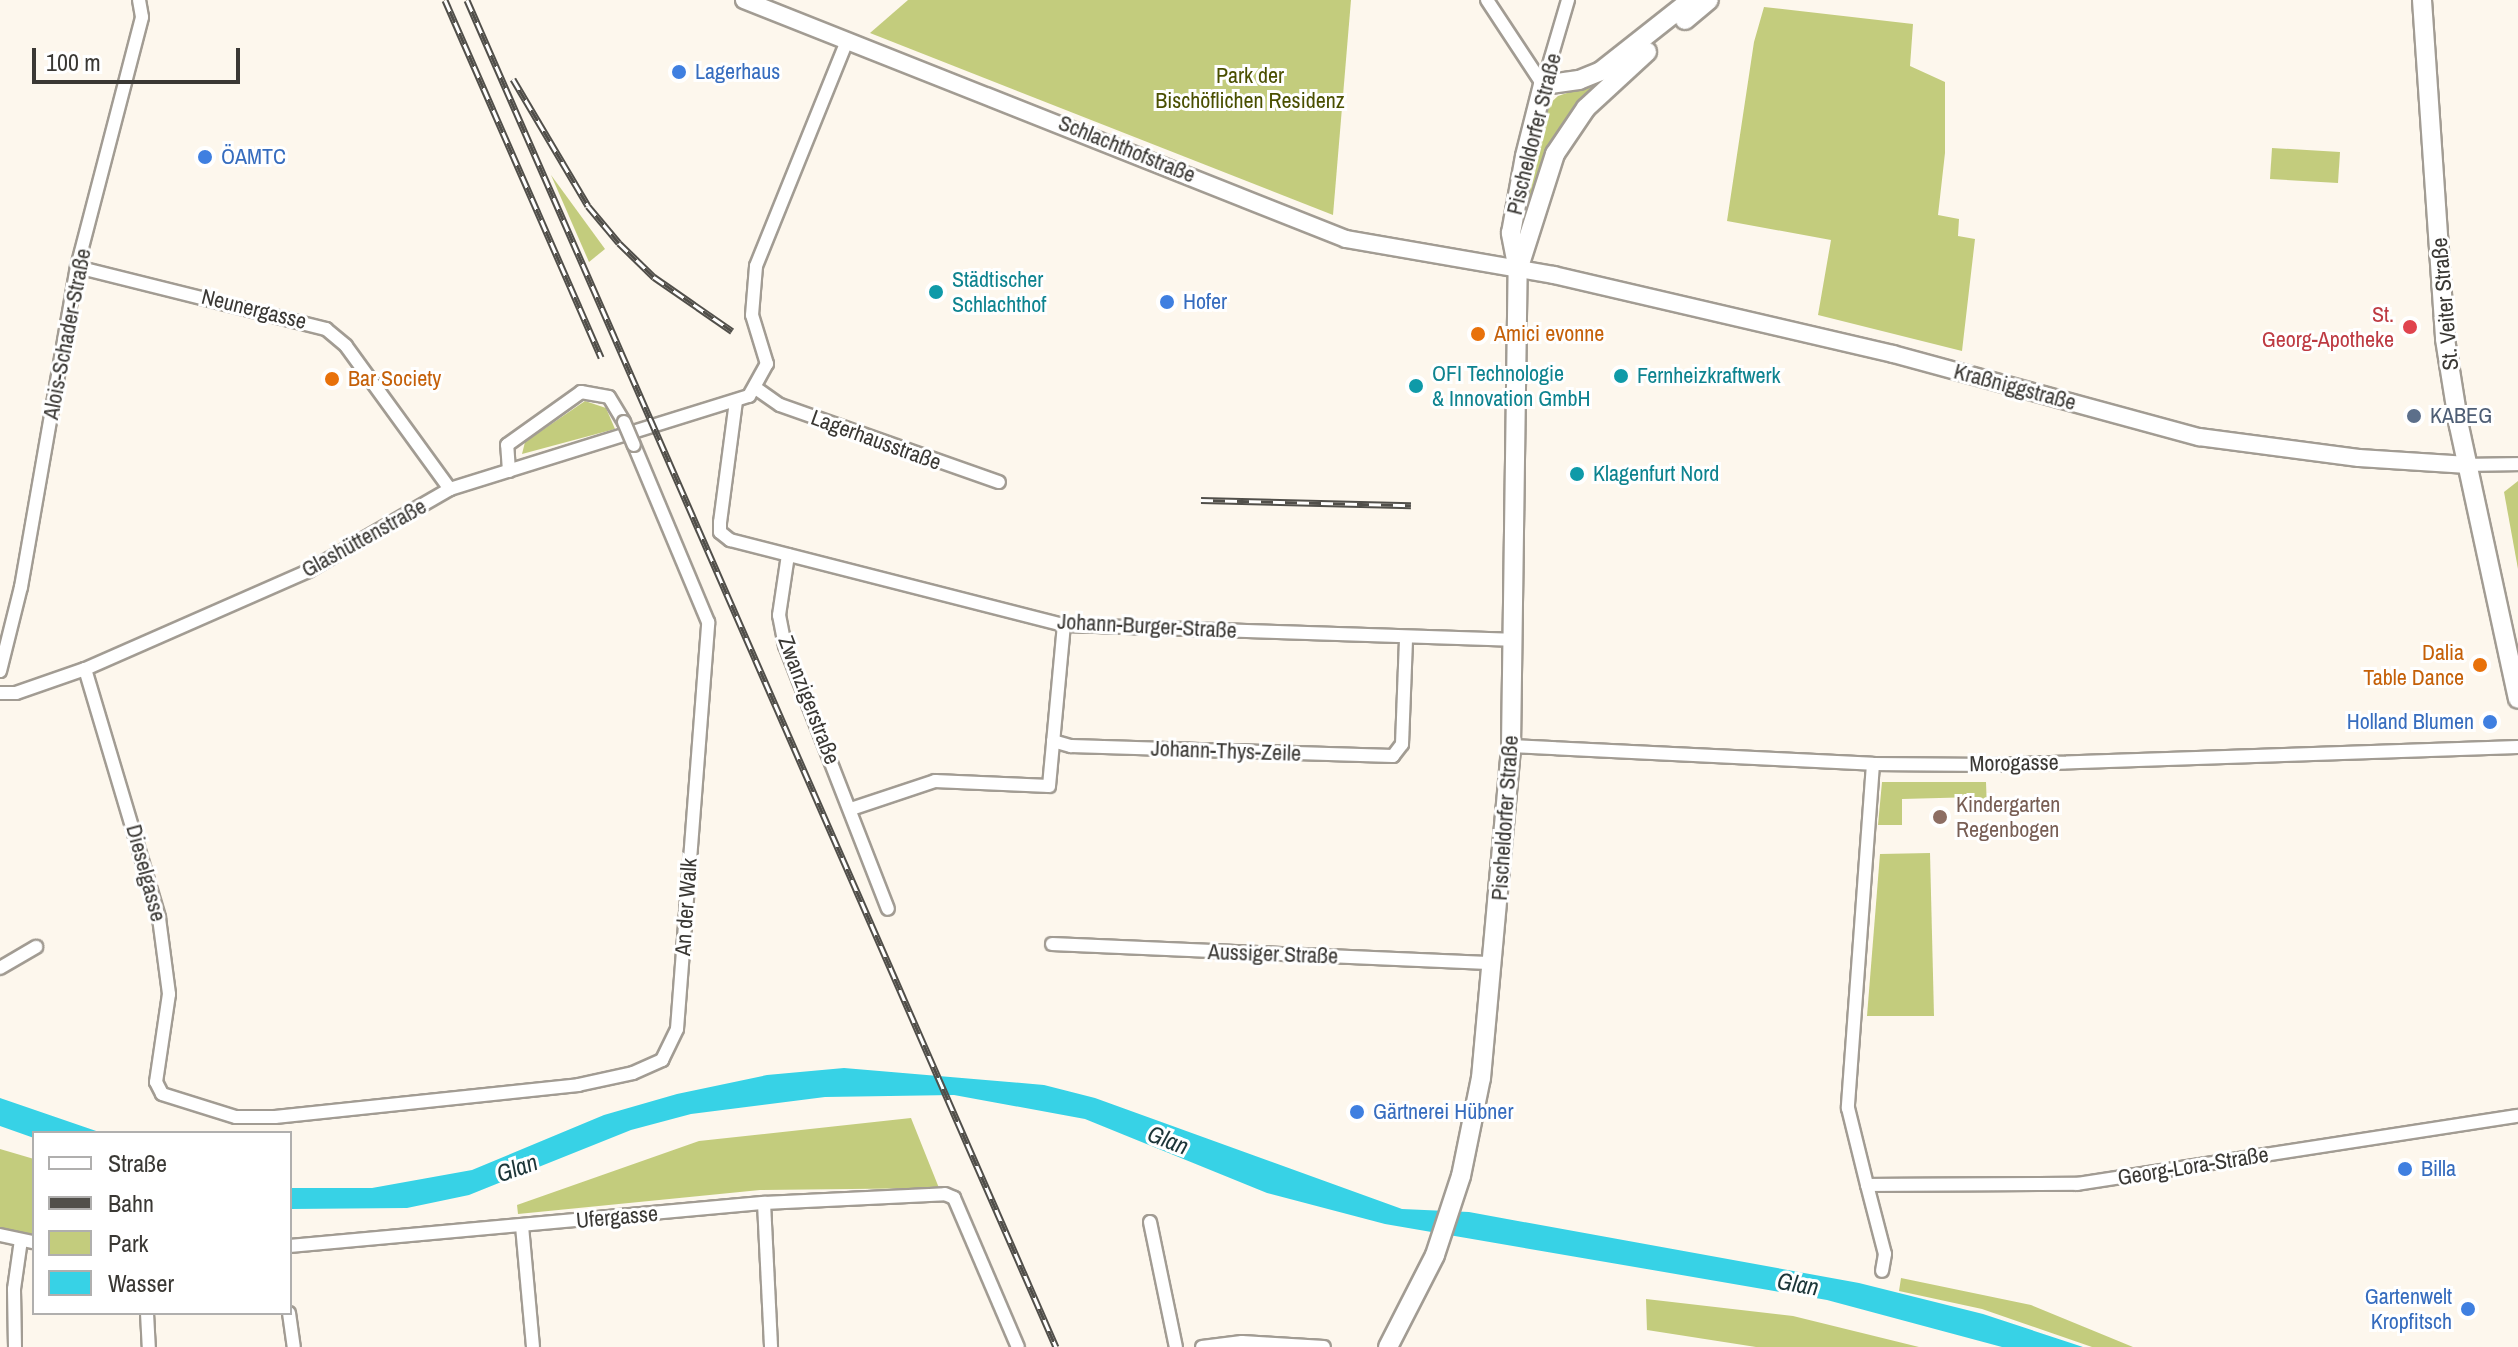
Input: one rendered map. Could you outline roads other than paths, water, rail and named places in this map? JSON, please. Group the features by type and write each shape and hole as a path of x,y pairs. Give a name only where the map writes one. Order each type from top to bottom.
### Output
{"main road":[{"path":"1543,85 1579,80 1601,71 1691,0"},
{"name":"Pischeldorfer Straße","path":"1518,270 1532,235 1545,179 1572,127 1617,77 1709,0"},
{"name":"St. Veiter Straße","path":"2422,0 2445,339 2468,465 2518,699"},
{"name":"Pischeldorfer Straße","path":"1388,1347 1435,1255 1457,1190 1477,1107 1494,963 1511,746 1518,270 1512,221 1543,85"}],"street":[{"name":"Alois-Schader-Straße","path":"0,671 21,587 77,267 142,17 139,0"},
{"name":"Schlachthofstraße","path":"744,0 1346,239 1518,270"},
{"path":"1487,0 1543,85"},
{"name":"Pischeldorfer Straße","path":"1543,85 1568,0"},
{"path":"788,555 730,540 720,532 736,401 757,389 767,364 752,315 756,266 847,41"},
{"name":"Neunergasse","path":"77,267 326,329 346,346 450,489"},
{"name":"Kraßniggstraße","path":"1518,270 1893,354 2199,437 2359,458 2468,465 2518,464"},
{"name":"Lagerhausstraße","path":"757,389 780,405 999,482"},
{"name":"An der Walk","path":"156,1082 162,1094 185,1105 236,1117 275,1117 578,1085 633,1073 662,1060 677,1029 708,622 624,422 609,397 581,392 507,445 509,471"},
{"name":"Glashüttenstraße","path":"0,693 16,693 85,669 308,571 450,489 736,401"},
{"name":"Johann-Burger-Straße","path":"788,555 1064,625 1513,640"},
{"name":"Zwanzigerstraße","path":"788,555 779,615 785,645 888,909"},
{"path":"851,809 935,781 1049,786 1064,625"},
{"name":"Johann-Thys-Zeile","path":"1053,741 1071,746 1393,756 1402,744 1406,638"},
{"name":"Dieselgasse","path":"85,669 151,888 168,965 166,1028 156,1082"},
{"name":"Morogasse","path":"1511,746 1873,764 2518,747"},
{"path":"1873,764 1848,1108 1885,1254 1882,1271"},
{"name":"Aussiger Straße","path":"1052,944 1494,963"},
{"path":"0,968 36,947"},
{"name":"Georg-Lora-Straße","path":"1867,1185 2077,1184 2518,1116"},
{"name":"Ufergasse","path":"292,1246 764,1203 945,1194 954,1198 1018,1347"},
{"path":"764,1203 771,1347"},
{"path":"1150,1222 1176,1347"},
{"path":"522,1226 533,1347"},
{"path":"0,1235 27,1241 15,1347"},
{"path":"147,1315 149,1347"},
{"path":"289,1315 294,1347"},
{"path":"1202,1347 1242,1342 1324,1347"}],"water":[{"name":"Glan","path":"844,1068 1044,1085 1095,1098 1402,1209 1469,1212 1859,1283 1983,1314 2083,1347 2002,1347 1827,1300 1385,1224 1267,1193 1085,1119 954,1095 825,1097 691,1114 631,1130 469,1195 407,1208 292,1209 292,1188 372,1188 472,1170 604,1115 677,1094 767,1075"},
{"path":"0,1098 96,1131 32,1131 32,1137 0,1126"}],"railway":[{"path":"445,0 601,357"},
{"path":"467,0 1056,1347"},
{"path":"513,79 588,206 619,243 654,277 732,331"},
{"path":"1201,500 1411,505"}],"place":[{"name":"Lagerhaus","path":"679,72"},
{"name":"ÖAMTC","path":"205,157"},
{"name":"Städtischer Schlachthof","path":"936,292"},
{"name":"Hofer","path":"1167,302"},
{"name":"St. Georg-Apotheke","path":"2410,327"},
{"name":"Amici evonne","path":"1478,334"},
{"name":"Fernheizkraftwerk","path":"1621,376"},
{"name":"Bar Society","path":"332,379"},
{"name":"OFI Technologie & Innovation GmbH","path":"1416,386"},
{"name":"KABEG","path":"2414,416"},
{"name":"Klagenfurt Nord","path":"1577,474"},
{"name":"Dalia Table Dance","path":"2480,665"},
{"name":"Holland Blumen","path":"2490,722"},
{"name":"Kindergarten Regenbogen","path":"1940,817"},
{"name":"Gärtnerei Hübner","path":"1357,1112"},
{"name":"Billa","path":"2405,1169"},
{"name":"Gartenwelt Kropfitsch","path":"2468,1309"}],"park label":[{"name":"Park der Bischöflichen Residenz","path":"1250,88"}]}
